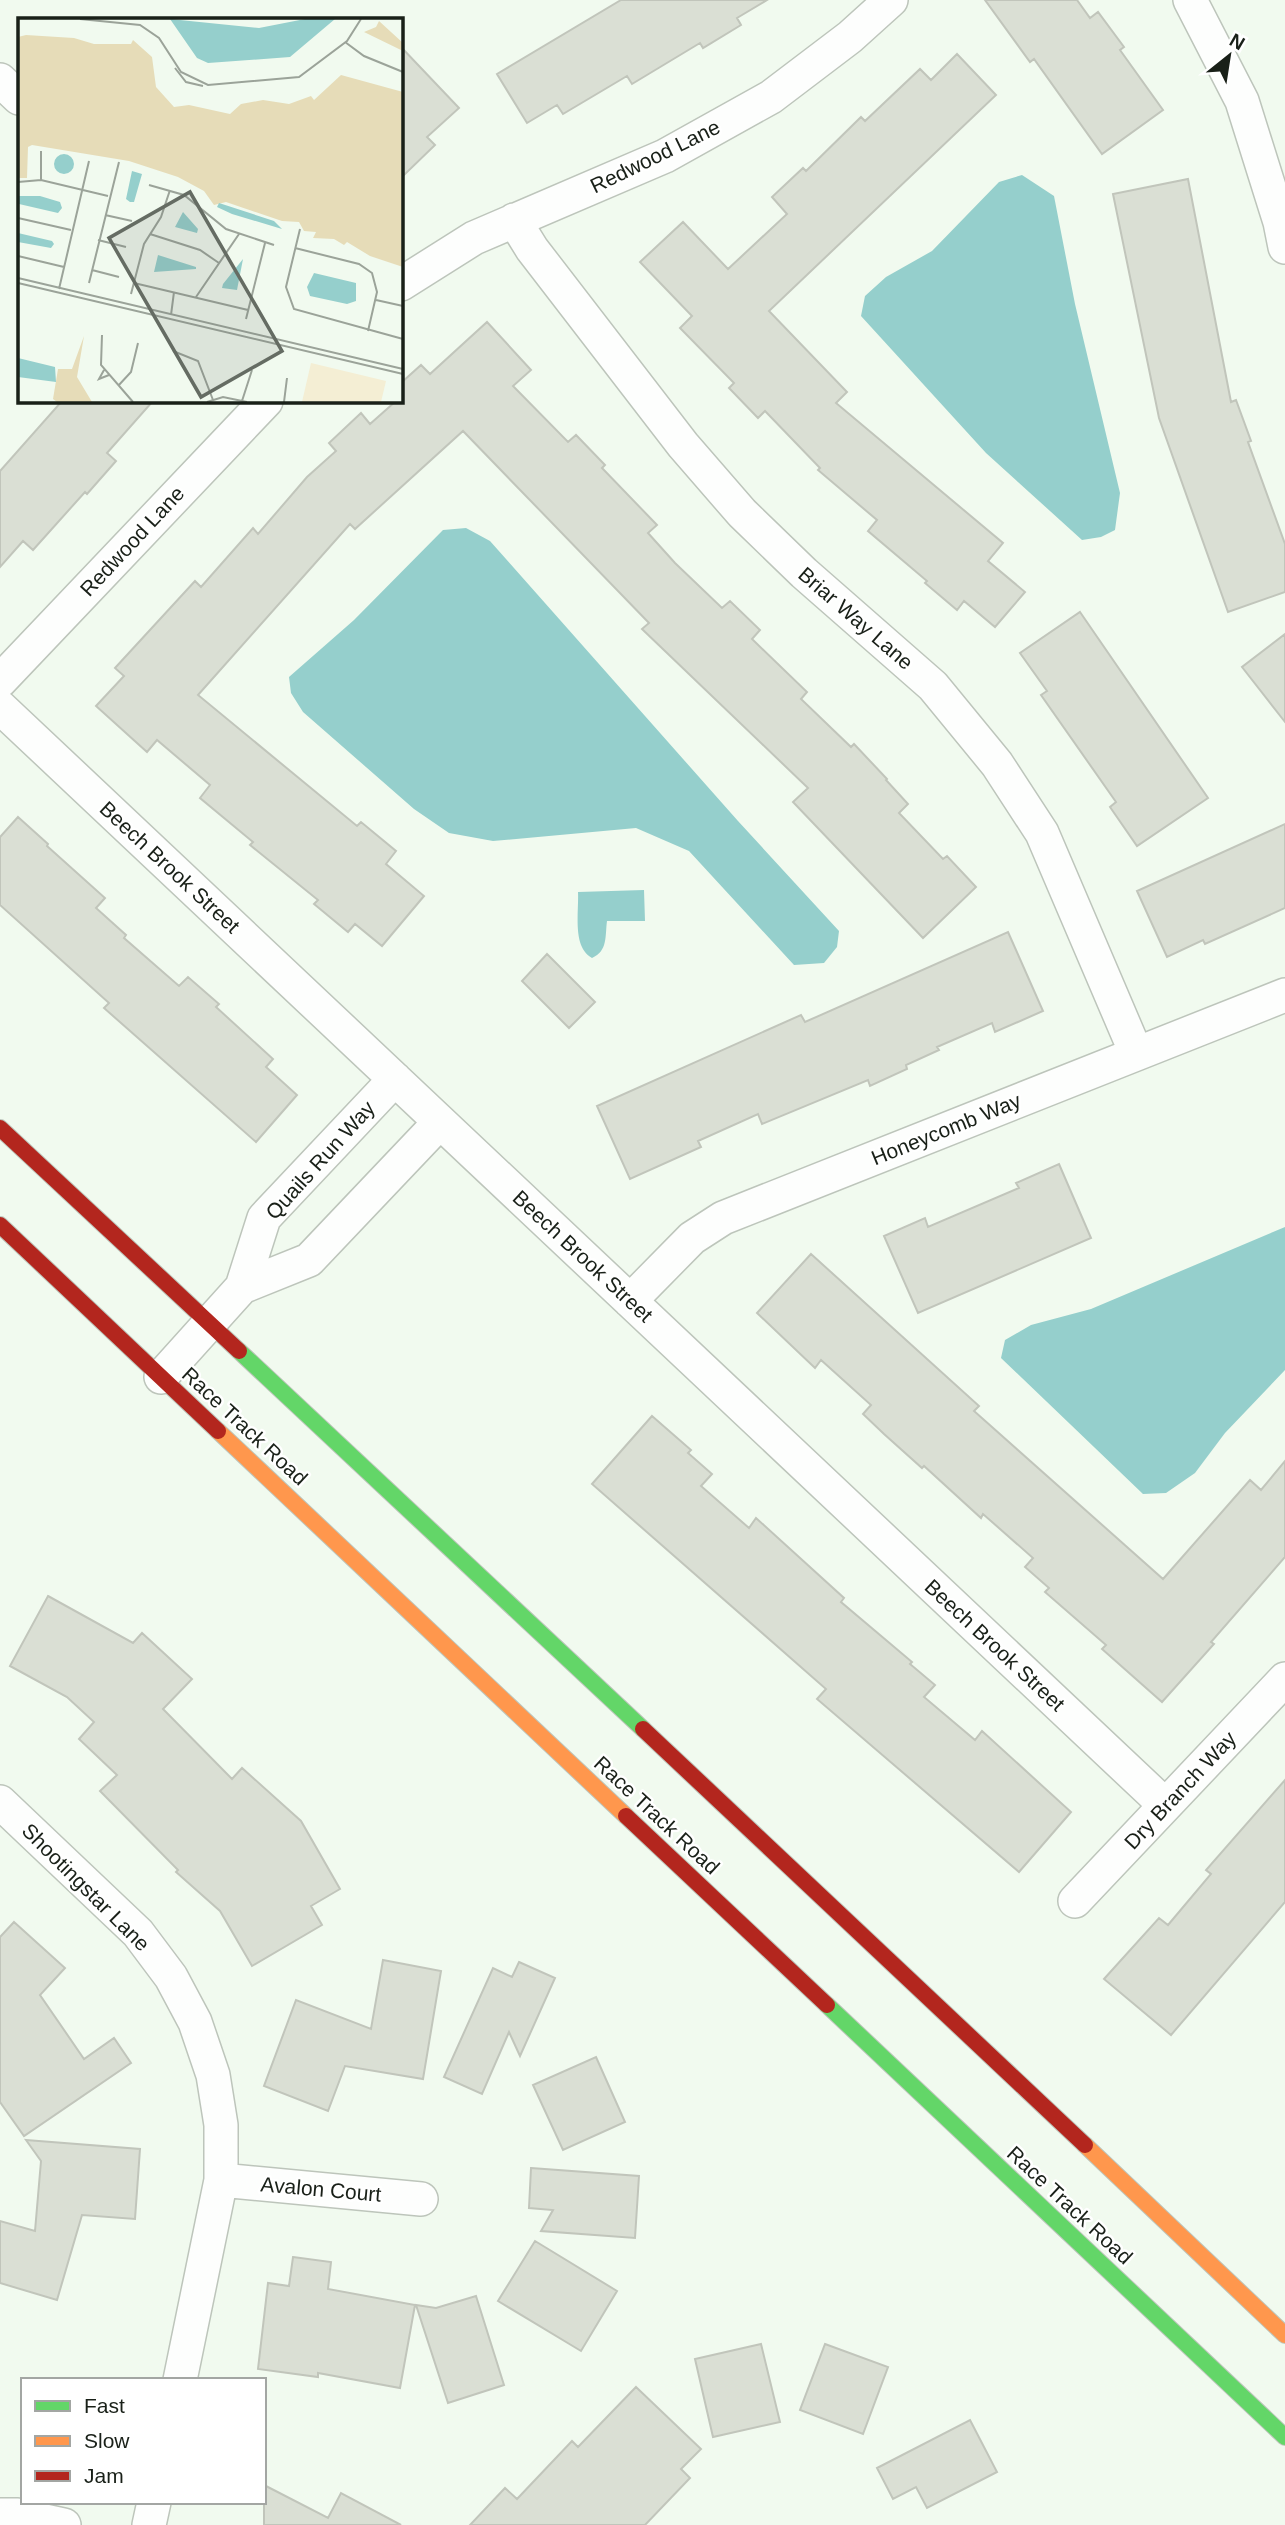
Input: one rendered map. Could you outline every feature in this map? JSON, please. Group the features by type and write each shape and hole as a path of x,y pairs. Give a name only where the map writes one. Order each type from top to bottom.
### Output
{"main road":[{"path":"0,1128 954,2020 1285,2335"},
{"name":"Race Track Road","path":"0,1225 1285,2437"}],"street":[{"name":"Redwood Lane","path":"402,283 474,238 665,156 771,97 850,37 891,0"},
{"path":"1190,0 1242,101 1280,222 1285,247"},
{"path":"0,80 18,97"},
{"name":"Briar Way Lane","path":"514,220 531,249 683,445 742,513 804,573 933,686 997,764 1042,833 1136,1054"},
{"name":"Redwood Lane","path":"0,681 265,402"},
{"name":"Beech Brook Street","path":"0,707 1165,1805"},
{"name":"Honeycomb Way","path":"630,1301 692,1238 723,1218 1285,995"},
{"name":"Quails Run Way","path":"161,1377 242,1287 264,1218 395,1079"},
{"name":"Quails Run Way","path":"242,1287 309,1260 440,1122"},
{"name":"Dry Branch Way","path":"1075,1901 1285,1679"},
{"name":"Shootingstar Lane","path":"0,1802 138,1933 171,1977 195,2022 213,2075 221,2125 221,2180 180,2378"},
{"name":"Avalon Court","path":"221,2180 421,2199"},
{"path":"149,2525 153,2504"},
{"path":"0,2515 18,2515 64,2525"}],"water":[{"path":"1022,175 1054,196 1075,304 1120,493 1115,530 1101,537 1082,540 986,453 861,316 865,296 886,277 932,251 999,182"},
{"path":"466,528 490,541 839,931 837,947 824,963 794,965 689,851 636,828 493,841 449,833 414,809 303,712 291,693 289,677 354,620 443,530"},
{"path":"644,890 645,921 607,921 605,942 601,951 592,958 586,953 579,938 578,892"},
{"path":"1285,1227 1285,1370 1225,1433 1195,1473 1166,1493 1143,1494 1001,1358 1005,1340 1031,1325 1091,1309"}],"building":[{"path":"621,0 767,0 737,18 741,25 703,48 700,43 632,84 627,76 563,114 557,105 527,123 497,74"},
{"path":"985,0 1077,0 1090,18 1098,12 1124,47 1120,50 1163,110 1102,154 1034,59 1030,62"},
{"path":"402,48 459,108 427,137 435,145 402,177"},
{"path":"957,54 996,95 769,311 847,392 836,403 1003,543 988,561 1025,592 995,627 964,601 957,610 925,583 927,581 868,531 877,520 818,470 820,468 765,411 758,418 729,388 734,383 680,328 692,316 640,262 683,222 728,269 787,214 772,197 803,168 806,171 861,117 865,121 920,69 931,80"},
{"path":"1188,179 1231,402 1236,400 1251,441 1248,442 1285,544 1285,592 1228,612 1159,418 1113,194"},
{"path":"487,322 531,370 513,386 568,442 576,435 605,465 602,468 657,525 648,533 675,563 722,608 730,601 760,630 752,639 807,692 801,699 851,747 854,744 887,779 908,804 899,813 943,859 947,856 976,887 923,938 793,802 808,788 642,629 649,623 463,431 355,529 350,524 198,695 357,826 361,822 396,851 386,864 424,896 382,946 355,924 348,932 314,904 318,900 250,845 253,842 200,798 210,785 157,740 147,752 96,706 124,676 115,668 195,581 201,587 253,528 258,534 307,477 336,451 329,443 361,413 370,424 395,402 402,402 402,382 421,365 430,374"},
{"path":"61,402 152,402 107,453 116,461 87,494 85,492 33,550 23,541 0,567 0,471"},
{"path":"1080,612 1208,798 1137,846 1110,807 1116,802 1041,695 1047,691 1020,653"},
{"path":"1285,634 1285,722 1242,667"},
{"path":"18,817 105,898 96,908 126,935 124,938 179,986 188,977 219,1004 216,1007 273,1059 266,1067 297,1095 256,1142 104,1008 109,1003 0,905 0,837"},
{"path":"1285,824 1285,908 1205,944 1203,940 1167,957 1137,891"},
{"path":"1008,932 1043,1011 995,1032 992,1023 937,1047 939,1050 906,1065 907,1069 870,1086 868,1080 762,1124 758,1114 698,1141 701,1147 630,1179 597,1106 801,1015 805,1022"},
{"path":"547,954 595,1002 569,1028 522,981"},
{"path":"1059,1164 1091,1238 918,1313 884,1236 925,1218 928,1227 1019,1188 1016,1183"},
{"path":"811,1254 979,1406 974,1411 1163,1579 1250,1480 1261,1490 1285,1461 1285,1557 1211,1642 1214,1644 1162,1702 1102,1649 1106,1645 1045,1592 1049,1588 1025,1567 1033,1558 983,1514 981,1518 884,1434 863,1414 871,1405 821,1360 815,1368 757,1313"},
{"path":"652,1416 691,1450 688,1453 712,1474 701,1486 749,1528 756,1518 844,1598 841,1602 935,1685 924,1697 975,1740 982,1731 1071,1812 1019,1872 817,1699 826,1689 592,1484"},
{"path":"48,1596 133,1643 142,1633 192,1679 163,1709 232,1779 242,1768 301,1821 340,1889 311,1906 322,1925 252,1966 220,1911 176,1872 178,1870 100,1791 117,1775 79,1739 94,1722 67,1697 10,1666"},
{"path":"1285,1780 1285,1902 1171,2035 1104,1979 1159,1918 1168,1925 1211,1874 1206,1870"},
{"path":"14,1922 65,1968 40,1995 84,2059 114,2038 131,2063 24,2136 0,2102 0,1937"},
{"path":"383,1960 441,1971 423,2079 345,2066 328,2111 264,2086 296,2000 371,2029"},
{"path":"519,1962 555,1978 520,2056 509,2032 482,2094 444,2077 493,1968 512,1977"},
{"path":"596,2057 625,2122 563,2150 533,2085"},
{"path":"26,2140 140,2149 135,2219 82,2215 57,2300 0,2283 0,2221 35,2231 41,2161"},
{"path":"531,2168 639,2176 635,2238 541,2231 553,2210 529,2208"},
{"path":"535,2241 617,2291 581,2351 498,2301"},
{"path":"293,2257 331,2262 328,2289 415,2305 400,2388 318,2373 318,2377 258,2369 268,2283 289,2286"},
{"path":"476,2296 504,2385 448,2403 416,2305 436,2308"},
{"path":"761,2344 780,2422 713,2437 695,2359"},
{"path":"825,2344 888,2367 863,2434 800,2410"},
{"path":"636,2387 701,2449 681,2469 690,2478 645,2525 470,2525 505,2488 517,2499 572,2441 578,2447"},
{"path":"970,2420 997,2472 927,2508 916,2487 893,2499 877,2468"},
{"path":"266,2486 328,2518 341,2493 401,2525 264,2525"}],"traffic: fast":[{"path":"239,1351 643,1729"},
{"path":"827,2005 1285,2437"}],"traffic: slow":[{"path":"218,1431 626,1816"},
{"path":"1085,2145 1285,2335"}],"traffic: jam":[{"path":"0,1128 239,1351"},
{"path":"0,1225 218,1431"},
{"path":"643,1729 1085,2145"},
{"path":"626,1816 827,2005"}]}
